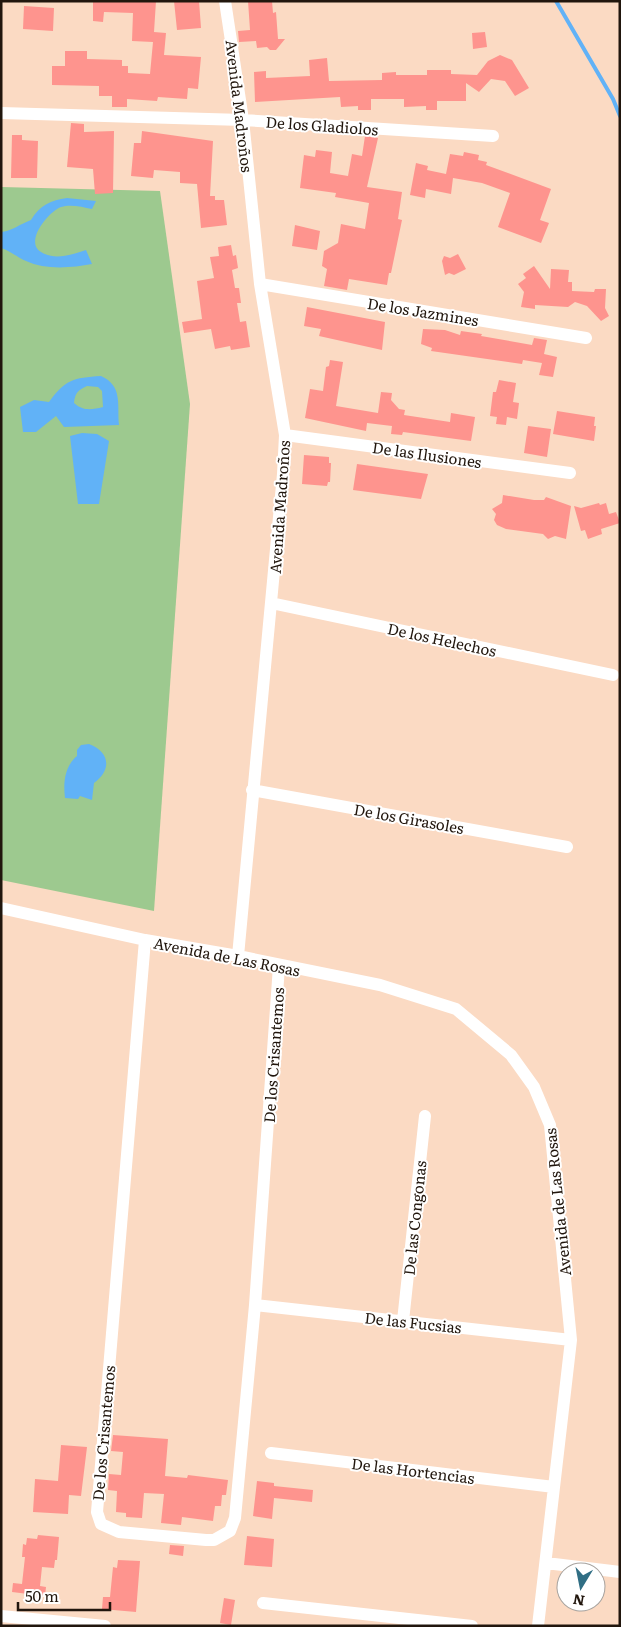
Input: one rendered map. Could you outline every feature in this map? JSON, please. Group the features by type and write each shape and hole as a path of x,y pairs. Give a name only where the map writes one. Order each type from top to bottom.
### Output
{"street":[{"name":"Avenida Madroños","path":"225,1 243,120 260,284 285,435 238,956"},
{"name":"De los Gladiolos","path":"1,113 243,120 493,136"},
{"name":"De los Jazmines","path":"260,284 586,338"},
{"name":"De las Ilusiones","path":"285,435 570,473"},
{"name":"De los Helechos","path":"271,603 613,675"},
{"name":"De los Girasoles","path":"252,790 567,847"},
{"name":"Avenida de Las Rosas","path":"1,908 145,940 238,956 380,986 456,1010 511,1055 534,1087 550,1125 571,1340 538,1626"},
{"name":"De los Crisantemos","path":"145,940 97,1512 101,1524 106,1528 119,1532 214,1540 230,1531 235,1518 255,1305 279,966"},
{"name":"De las Congonas","path":"403,1321 425,1116"},
{"name":"De las Fucsias","path":"255,1305 571,1340"},
{"name":"De las Hortencias","path":"271,1453 554,1487"},
{"path":"546,1563 620,1572"},
{"path":"263,1603 472,1626"},
{"path":"1,1616 105,1626"}],"green space":[{"path":"1,187 160,191 190,404 154,911 1,880"}],"water":[{"path":"67,198 96,201 92,209 69,206 56,210 44,221 36,235 36,247 46,255 52,256 70,255 86,250 92,264 67,267 41,266 26,261 1,248 1,232 8,231 31,220 46,204"},
{"path":"101,376 108,380 116,390 119,425 64,427 56,416 36,432 23,432 20,407 34,400 49,402 60,389 71,381","holes":["87,386 98,387 102,391 103,407 87,409 74,403 76,394 81,389"]},
{"path":"82,433 97,434 109,441 99,504 78,504 70,436"},
{"path":"89,744 96,747 105,756 106,762 104,773 94,783 92,800 80,796 78,799 65,798 64,786 67,769 77,756 77,750 81,745"}],"building":[{"path":"93,1 156,1 154,32 166,33 164,55 201,57 198,89 188,88 187,99 158,97 157,101 127,99 127,107 112,107 112,96 99,96 99,86 52,85 52,66 65,66 65,51 87,51 87,59 122,60 122,66 128,66 128,73 150,74 153,42 132,41 133,13 104,12 103,22 93,21"},
{"path":"174,1 199,1 201,28 177,30"},
{"path":"248,1 272,1 273,13 276,12 278,39 285,39 276,50 270,50 267,47 257,48 256,41 239,42 238,31 250,30"},
{"path":"24,6 54,8 53,31 23,29"},
{"path":"485,32 487,47 473,49 472,33"},
{"path":"500,55 512,60 529,88 515,96 505,81 491,79 479,92 466,83 466,101 437,101 437,110 426,110 426,106 404,107 404,99 371,99 371,110 358,110 358,106 341,107 340,97 255,102 254,72 266,71 266,78 310,76 309,60 327,58 329,81 382,80 382,73 396,72 396,75 427,75 427,70 451,70 451,74 477,75 488,61"},
{"path":"71,123 84,124 84,132 114,131 113,193 95,194 93,169 67,167"},
{"path":"142,131 213,141 210,196 215,196 215,200 224,200 227,225 201,228 197,184 180,183 180,172 154,170 153,178 131,176 134,143 141,143"},
{"path":"12,135 22,135 22,140 38,141 37,178 11,178"},
{"path":"365,136 378,138 367,187 402,192 398,219 402,220 391,273 389,273 387,285 349,279 347,290 324,286 327,269 322,266 324,251 338,243 341,224 365,229 369,203 335,197 336,193 300,188 304,155 315,157 316,150 332,152 330,173 348,176 352,154 362,156"},
{"path":"464,152 479,155 478,160 487,162 486,165 551,189 540,220 549,223 541,243 498,227 510,193 482,183 453,178 451,194 426,189 425,198 410,195 416,163 428,166 427,170 446,174 450,154 463,156"},
{"path":"295,225 320,231 317,250 292,246"},
{"path":"231,245 233,256 236,255 238,268 232,270 235,288 239,288 241,303 237,303 240,322 246,321 250,347 231,350 230,346 215,349 211,329 184,333 182,322 202,319 197,281 214,278 210,257 219,256 218,247"},
{"path":"458,254 466,269 454,275 449,273 445,275 442,261 444,256 450,258"},
{"path":"534,266 550,289 551,269 569,270 568,282 572,282 572,291 594,292 595,289 606,289 605,308 609,316 601,321 587,306 575,302 568,307 535,305 535,309 521,307 524,292 518,284 526,278 523,274"},
{"path":"307,307 385,322 382,350 319,336 321,329 304,326"},
{"path":"423,329 445,330 460,335 461,331 482,334 481,336 532,345 534,338 547,340 544,354 557,357 553,377 539,375 542,363 523,360 522,364 431,351 432,348 421,344"},
{"path":"330,360 343,362 336,406 378,413 381,392 392,393 391,400 399,409 405,410 404,415 450,422 451,413 475,417 471,441 403,432 402,435 391,434 392,426 367,423 366,431 305,418 310,389 323,391 326,367 329,366"},
{"path":"499,380 516,383 513,402 519,403 517,419 507,417 506,425 496,424 497,417 490,416 493,392 496,392"},
{"path":"557,411 595,417 594,441 553,434"},
{"path":"528,426 551,429 547,457 524,453"},
{"path":"304,455 329,457 329,463 331,463 330,482 328,482 327,486 302,484"},
{"path":"357,464 428,474 421,499 353,490"},
{"path":"503,495 534,500 544,500 546,497 571,506 566,539 555,536 548,539 543,534 506,529 497,525 494,520 496,514 492,509 502,503"},
{"path":"599,503 600,505 606,503 609,514 616,512 620,523 601,529 602,534 588,539 585,530 581,531 574,506 581,508"},
{"path":"113,1435 168,1439 165,1476 187,1478 188,1475 228,1480 226,1495 222,1495 221,1506 215,1506 213,1521 182,1517 181,1525 161,1523 164,1494 144,1493 142,1518 126,1517 126,1513 116,1512 117,1491 108,1490 109,1474 121,1475 123,1452 111,1451"},
{"path":"61,1445 87,1447 81,1496 69,1495 68,1514 33,1512 35,1479 58,1481"},
{"path":"257,1481 274,1483 274,1486 313,1490 312,1502 274,1498 272,1519 253,1516"},
{"path":"38,1535 59,1537 57,1560 55,1560 54,1568 42,1567 40,1586 46,1587 45,1596 12,1592 13,1583 22,1584 25,1557 22,1557 23,1544 26,1545 27,1538 37,1539"},
{"path":"247,1536 274,1539 272,1567 244,1565"},
{"path":"170,1545 184,1546 183,1556 169,1554"},
{"path":"118,1560 140,1561 136,1612 102,1609 103,1597 110,1597 113,1567 117,1568"},
{"path":"224,1598 235,1600 231,1625 220,1623"}],"waterway":[{"path":"556,1 613,99 620,116"}]}
